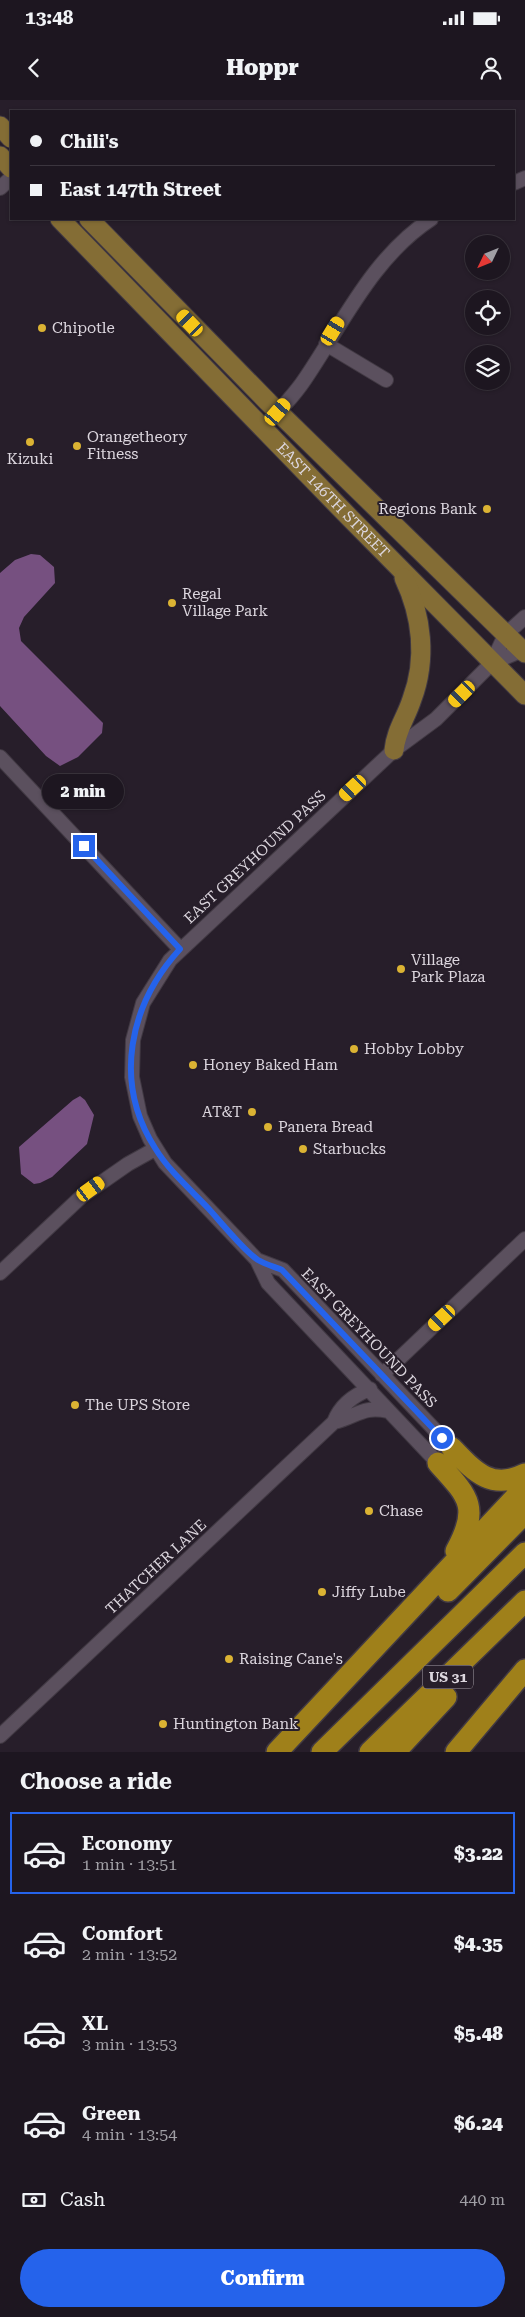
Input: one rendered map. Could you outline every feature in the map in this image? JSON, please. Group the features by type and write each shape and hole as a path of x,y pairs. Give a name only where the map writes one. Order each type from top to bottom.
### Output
{"highway":[{"path":"445,1455 486,1478 504,1481 525,1474"},
{"path":"445,1455 463,1493 470,1514 469,1527 447,1572"},
{"path":"278,1752 525,1487"},
{"path":"278,1752 388,1652 525,1513"},
{"name":"US 31","path":"322,1752 525,1553"},
{"name":"US 31","path":"370,1752 525,1601"},
{"path":"395,1752 525,1608"},
{"path":"456,1752 525,1670"},
{"path":"481,1723 525,1682"}],"main road":[{"path":"0,126 10,137"},
{"path":"0,156 10,167"},
{"name":"EAST 146TH STREET","path":"61,220 525,695"},
{"name":"EAST 146TH STREET","path":"90,220 278,412 505,635 524,651"},
{"path":"394,750 396,734 412,699 421,663 417,612 399,568"}],"street":[{"path":"0,188 10,179"},
{"path":"263,427 278,412 305,378 341,318 385,261 414,230 429,220"},
{"path":"326,344 386,380"},
{"path":"492,663 505,635 525,617"},
{"path":"492,663 524,651"},
{"name":"EAST GREYHOUND PASS","path":"445,1455 388,1411 370,1389 268,1283 258,1260 170,1168 155,1149 144,1127 137,1103 132,1077 131,1053 143,1002 163,970 180,949 394,750 436,719 492,663"},
{"path":"0,757 180,949"},
{"path":"0,1273 82,1196 128,1164 155,1149"},
{"path":"382,1374 525,1240"},
{"name":"EAST GREYHOUND PASS","path":"258,1260 282,1270 382,1374 445,1455"},
{"name":"THATCHER LANE","path":"0,1736 334,1422 338,1412 355,1396 370,1389"},
{"name":"THATCHER LANE","path":"334,1422 363,1410 378,1409 388,1411"}],"shaded area":[{"path":"31,554 40,555 54,567 55,583 24,617 19,628 21,641 103,723 102,733 78,757 60,766 46,756 0,706 0,573 15,560"},
{"path":"80,1096 85,1100 94,1115 87,1144 52,1177 34,1184 21,1174 19,1147"}],"place":[{"name":"Chipotle","path":"42,328"},
{"name":"Kizuki","path":"30,442"},
{"name":"Orangetheory Fitness","path":"77,446"},
{"name":"Regions Bank","path":"487,509"},
{"name":"Regal Village Park","path":"172,603"},
{"name":"Village Park Plaza","path":"401,969"},
{"name":"Hobby Lobby","path":"354,1049"},
{"name":"Honey Baked Ham","path":"193,1065"},
{"name":"AT&T","path":"252,1112"},
{"name":"Panera Bread","path":"268,1127"},
{"name":"Starbucks","path":"303,1149"},
{"name":"The UPS Store","path":"75,1405"},
{"name":"Chase","path":"369,1511"},
{"name":"Jiffy Lube","path":"322,1592"},
{"name":"Raising Cane's","path":"229,1659"},
{"name":"Huntington Bank","path":"163,1724"}],"route":[{"path":"84,846 180,949 154,982 143,1002 131,1053 132,1077 140,1116 155,1149 170,1168 258,1260 282,1270 442,1438"}]}
